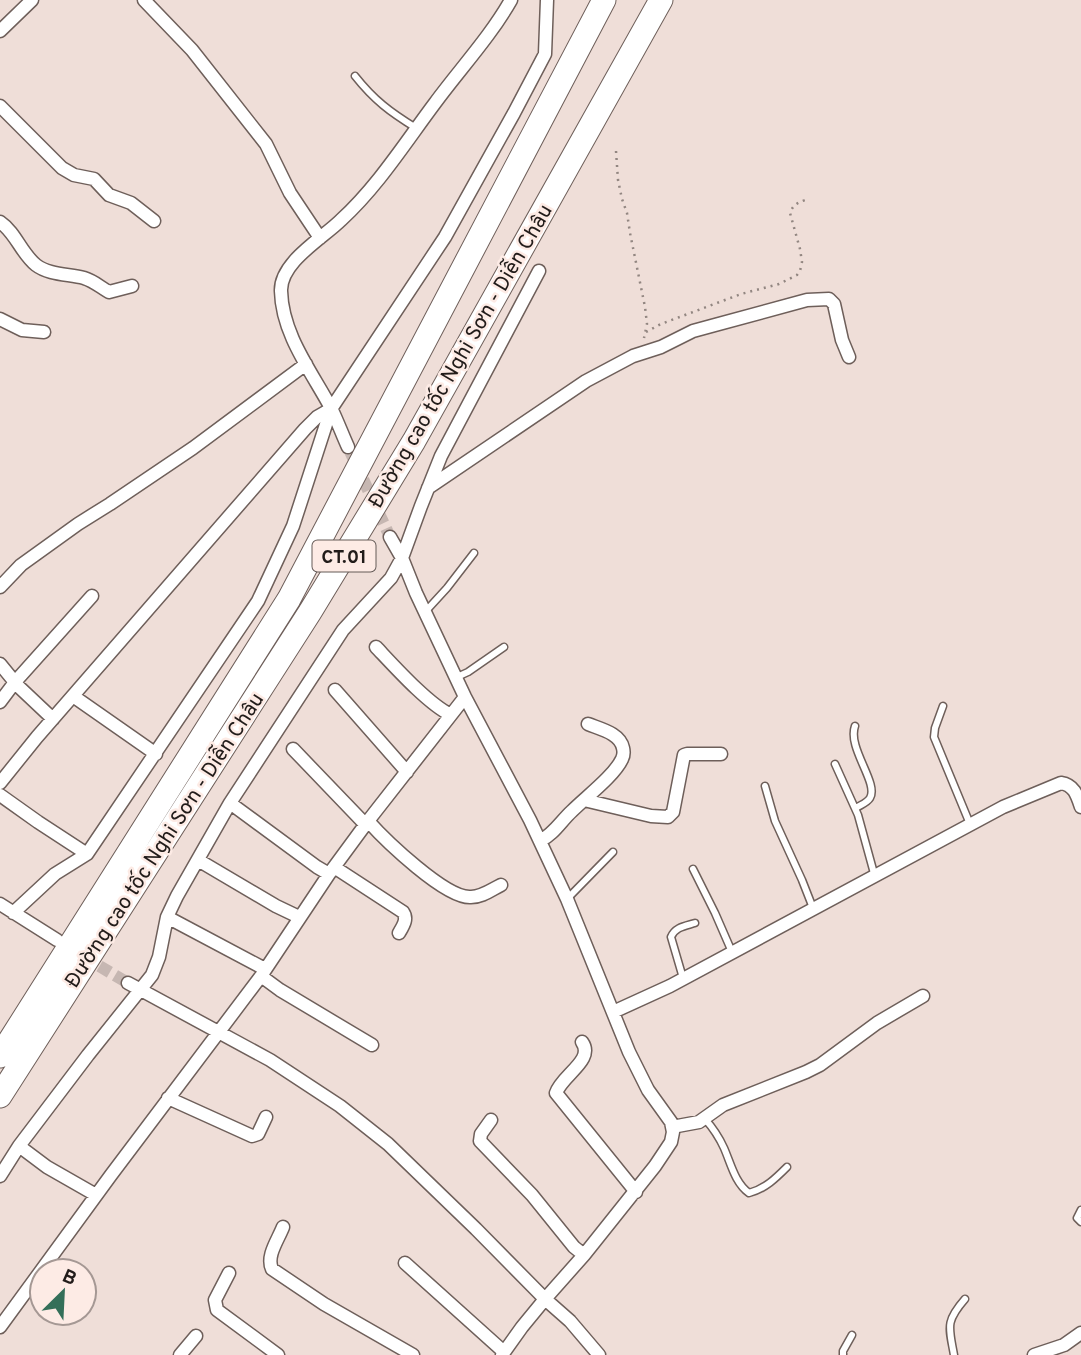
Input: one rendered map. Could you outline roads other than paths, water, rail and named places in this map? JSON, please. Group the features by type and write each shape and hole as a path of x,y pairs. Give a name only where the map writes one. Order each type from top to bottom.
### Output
{"highway":[{"name":"Đường cao tốc Nghi Sơn - Diễn Châu","path":"0,1056 289,599 604,0"},
{"name":"Đường cao tốc Nghi Sơn - Diễn Châu","path":"0,1096 310,612 393,475 661,0"}],"street":[{"path":"0,31 32,0"},
{"path":"144,0 192,50 266,144 290,193 320,238"},
{"path":"348,447 285,320 280,289 283,278 292,264 342,219 383,173 415,128 485,41 511,0"},
{"path":"13,912 55,874 87,854 258,601 293,526 331,409 444,237 545,54 547,0"},
{"path":"0,106 62,168 94,179 109,195 131,203 153,220"},
{"path":"0,222 11,231 38,266 93,281 109,292 132,286"},
{"path":"0,1176 19,1146 152,975 159,957 167,917 230,803 343,630 391,578 402,558 441,456 539,271"},
{"path":"428,488 586,381 638,354 661,347 693,331 807,300 829,299 834,304 842,340 849,357"},
{"path":"0,319 22,330 44,332"},
{"path":"0,587 21,565 193,448 306,364"},
{"path":"0,783 304,429 331,409"},
{"path":"390,537 465,697 567,899 629,1052 672,1127 671,1142 635,1192 503,1353 405,1263"},
{"path":"0,702 92,596"},
{"path":"376,647 432,702 451,715"},
{"path":"1,660 15,682 53,719"},
{"path":"335,690 407,772"},
{"path":"74,696 156,754"},
{"path":"0,1327 263,973 299,917 367,823 465,697"},
{"path":"540,841 548,837 618,766 624,753 620,740 588,724"},
{"path":"293,749 367,823 433,880 467,897 485,894 501,885"},
{"path":"584,800 651,816 668,817 675,804 684,755 721,754"},
{"path":"613,1012 634,1004 1003,807 1061,783 1072,787 1081,807"},
{"path":"0,795 87,854"},
{"path":"230,803 317,867 332,871 403,912 406,916 399,933"},
{"path":"198,860 299,917"},
{"path":"0,904 57,940"},
{"path":"167,917 263,973 280,990 372,1045"},
{"path":"128,983 293,1074 372,1131 570,1321 598,1355"},
{"path":"672,1127 705,1119 723,1105 820,1065 877,1023 923,996"},
{"path":"582,1042 587,1049 586,1053 557,1088 556,1093 635,1192"},
{"path":"168,1098 252,1136 258,1134 266,1117"},
{"path":"491,1120 481,1133 480,1141 584,1255"},
{"path":"19,1146 47,1167 96,1195"},
{"path":"283,1227 271,1256 272,1269 324,1304 413,1355"},
{"path":"229,1273 214,1303 217,1310 278,1355"},
{"path":"1034,1355 1064,1345 1081,1333"},
{"path":"180,1355 195,1336"}],"lane":[{"path":"355,76 388,111 415,128"},
{"path":"425,612 456,578 474,553"},
{"path":"457,677 504,647"},
{"path":"943,706 934,737 970,824"},
{"path":"855,726 853,736 872,788 870,797 856,808"},
{"path":"835,764 856,808 875,877"},
{"path":"765,786 775,821 813,908"},
{"path":"567,899 613,852"},
{"path":"693,869 732,952"},
{"path":"683,978 671,937 673,931 695,923"},
{"path":"705,1119 717,1135 736,1177 750,1194 773,1181 787,1167"},
{"path":"1081,1210 1077,1218 1081,1222"},
{"path":"954,1355 948,1327 956,1309 965,1299"},
{"path":"843,1355 852,1335"}],"tunnel":[{"path":"348,447 390,537"},
{"path":"84,957 128,983"}]}
